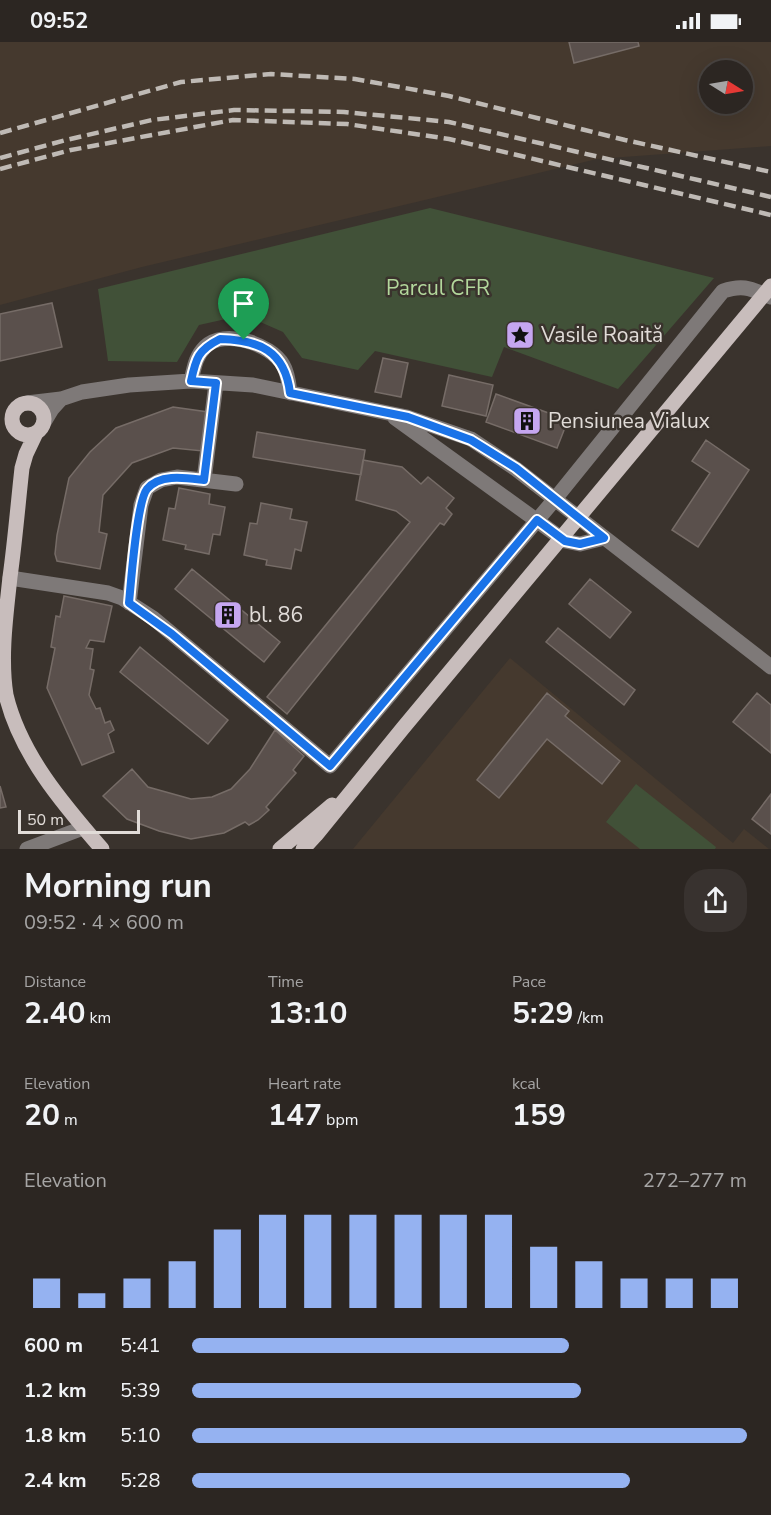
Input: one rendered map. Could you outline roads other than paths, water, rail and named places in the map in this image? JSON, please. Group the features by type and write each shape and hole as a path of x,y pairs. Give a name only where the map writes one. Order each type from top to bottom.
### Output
{"main road":[{"path":"303,849 771,286"},
{"path":"22,405 12,415 21,444 22,468 2,661 3,694 13,720 33,759 83,828 102,848"},
{"path":"0,410 22,405 36,405 44,419 26,454 22,468"},
{"path":"0,415 26,435 39,429"},
{"path":"280,849 360,781"},
{"path":"308,849 316,835"}],"street":[{"path":"10,578 108,593 122,598 172,634 330,766 555,499 723,291 746,287 771,297"},
{"path":"191,381 197,357 206,345 220,339 244,340 265,348 283,364 290,393"},
{"path":"22,405 129,385 191,381 253,385 408,417 471,440 516,468 771,667"},
{"path":"204,480 216,383"},
{"path":"39,429 52,409 62,399"},
{"path":"387,413 565,541 580,544 608,542"},
{"path":"129,603 141,505 147,488 161,480 177,477 236,484"},
{"path":"27,849 83,828"}],"railway":[{"path":"0,133 181,82 271,74 355,79 449,96 625,140 771,172"},
{"path":"0,158 152,120 234,110 344,112 449,122 771,197"},
{"path":"0,169 71,150 233,120 347,124 449,139 771,215"}],"place":[{"name":"Vasile Roaită","path":"520,335"},
{"name":"Pensiunea Vialux","path":"527,421"},
{"name":"bl. 86","path":"228,615"}],"park label":[{"name":"Parcul CFR","path":"438,288"}]}
